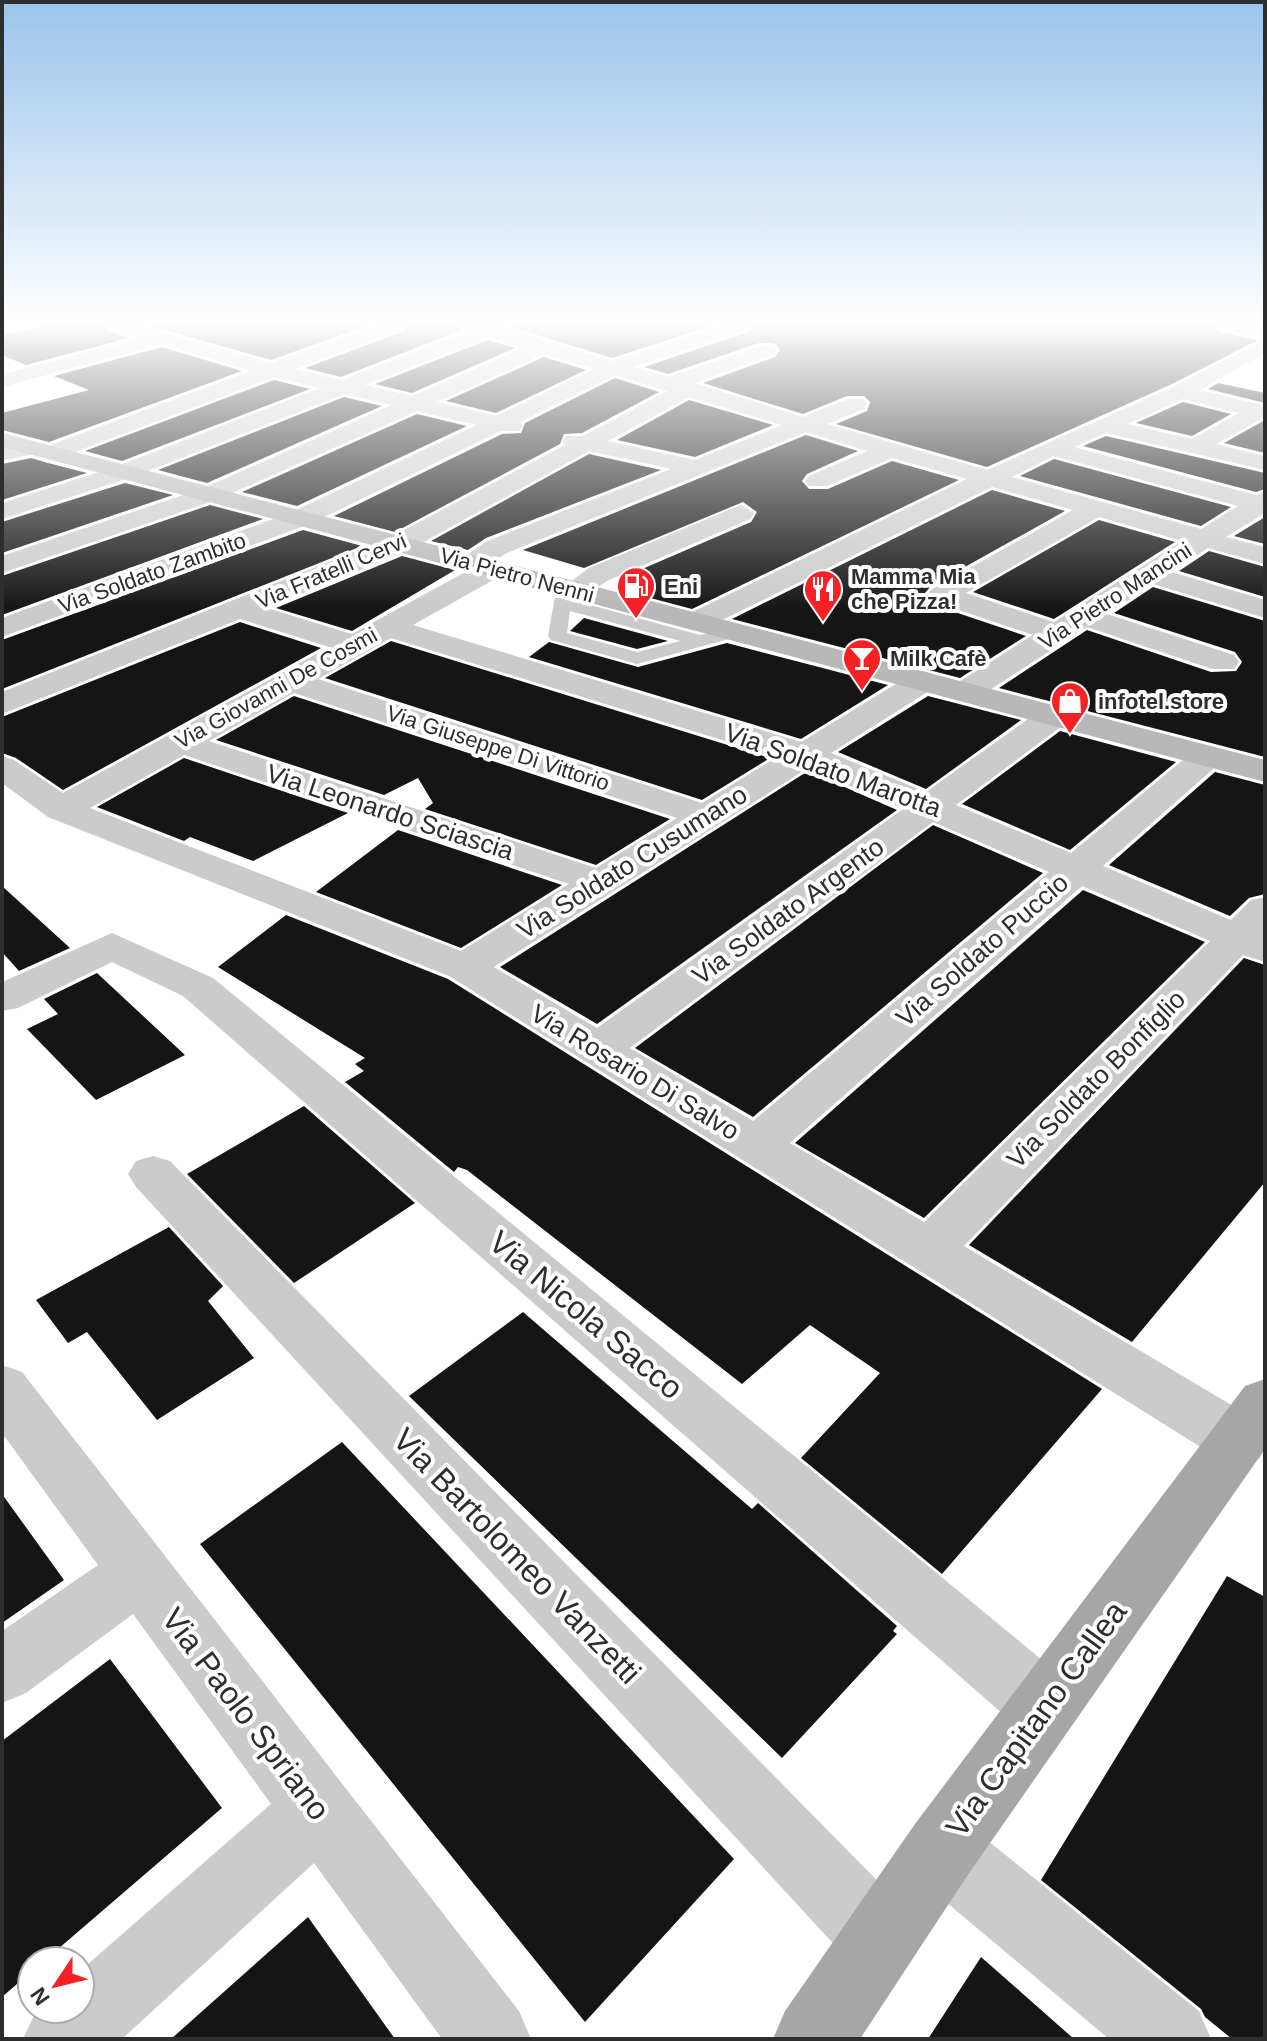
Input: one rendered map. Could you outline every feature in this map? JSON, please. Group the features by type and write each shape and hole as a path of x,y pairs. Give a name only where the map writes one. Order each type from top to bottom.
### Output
{"main road":[{"name":"Via Pietro Nenni","path":"21,448 210,494 481,566 565,604 699,632 734,632 1265,771"},
{"name":"Via Capitano Callea","path":"813,2039 941,1850 1252,1421"}],"street":[{"path":"21,448 110,420"},
{"path":"2,511 124,472 254,420"},
{"path":"2,565 210,494 378,420"},
{"path":"487,420 528,430"},
{"name":"Via Soldato Zambito","path":"2,628 301,518 505,420"},
{"name":"Via Fratelli Cervi","path":"2,704 399,544 586,444 624,420"},
{"path":"791,420 1265,556"},
{"name":"Via Giovanni De Cosmi","path":"61,809 387,627 481,566 497,547 813,420"},
{"path":"699,632 989,478 1051,448 1120,420"},
{"path":"1196,446 1242,420"},
{"path":"1108,426 1265,463"},
{"path":"1229,429 1265,437"},
{"path":"557,437 695,467"},
{"path":"1051,448 1263,503"},
{"path":"818,481 890,450"},
{"name":"Via Pietro Mancini","path":"965,692 1263,503"},
{"path":"1057,633 942,595 1096,508"},
{"path":"565,604 599,574 741,513"},
{"path":"1150,574 1265,609"},
{"path":"240,609 355,645"},
{"path":"1083,616 1223,662"},
{"name":"Via Soldato Marotta","path":"387,627 804,754 1077,867 1256,931"},
{"path":"2,671 36,691"},
{"name":"Via Giuseppe Di Vittorio","path":"291,681 706,816"},
{"name":"Via Soldato Cusumano","path":"464,967 923,681"},
{"name":"Via Soldato Argento","path":"599,1049 1054,716"},
{"name":"Via Leonardo Sciascia","path":"179,742 600,882"},
{"name":"Via Soldato Puccio","path":"756,1145 1208,756"},
{"name":"Via Rosario Di Salvo","path":"2,767 61,809 464,967 928,1250 1252,1421"},
{"name":"Via Soldato Bonfiglio","path":"928,1250 1256,931"},
{"name":"Via Nicola Sacco","path":"3,998 112,946 198,987 1045,1706"},
{"name":"Via Bartolomeo Vanzetti","path":"153,1174 881,1939"},
{"name":"Via Paolo Spriano","path":"9,1411 140,1572 491,2039"},
{"path":"2,1670 140,1572"},
{"path":"63,2039 319,1810"},
{"path":"941,1850 1171,2039"}],"lane":[{"path":"565,604 557,636 637,658 673,649 699,632"}],"building":[{"path":"2,420 108,420 49,442 2,430"},
{"path":"167,420 228,420 122,461 85,451"},
{"path":"285,420 350,420 207,483 158,470"},
{"path":"403,420 443,420 467,426 297,506 242,492"},
{"path":"531,420 606,420 582,433 564,434 560,444 395,532 334,516 502,434 521,433 525,423"},
{"path":"653,420 757,420 773,425 695,457 617,440"},
{"path":"845,420 1091,420 987,467 836,424"},
{"path":"1142,420 1220,420 1192,436 1136,423"},
{"path":"1265,420 1265,420 1265,453 1224,443"},
{"path":"806,435 858,451 807,474 802,481 809,489 828,489 892,461 959,480 692,609 624,591 634,584 619,579 751,522 757,512 743,502 584,568 523,550"},
{"path":"1106,436 1265,473 1265,489 1256,492 1083,446"},
{"path":"589,454 661,470 486,538 468,550 431,541"},
{"path":"31,458 87,473 2,500 2,464"},
{"path":"1054,459 1231,507 1201,526 1020,476"},
{"path":"125,483 173,495 2,553 2,522"},
{"path":"992,490 1065,511 931,586 925,593 931,604 1026,636 960,678 732,619"},
{"path":"210,505 263,519 2,615 2,576"},
{"path":"1265,517 1265,544 1234,536"},
{"path":"1099,520 1175,542 1054,619 973,592"},
{"path":"303,530 362,546 2,689 2,640"},
{"path":"1209,551 1265,567 1265,597 1179,571"},
{"path":"402,556 455,570 352,631 276,608"},
{"path":"1153,587 1265,621 1265,757 999,688 1087,630 1211,672 1236,671 1242,662 1235,652 1114,613"},
{"path":"584,618 668,641 637,649 570,631"},
{"path":"240,622 321,648 63,790 16,758 2,753 2,717"},
{"path":"391,641 770,758 702,800 325,678"},
{"path":"549,642 638,667 727,643 888,685 801,739 529,657"},
{"path":"294,696 670,819 596,865 425,809 433,803 418,778 384,795 216,740"},
{"path":"928,696 1021,720 926,789 838,752"},
{"path":"1060,731 1176,762 1070,850 962,804"},
{"path":"184,758 348,813 253,861 190,837 184,841 97,807"},
{"path":"808,771 897,810 597,1024 500,967"},
{"path":"1215,772 1265,785 1265,894 1249,898 1230,916 1109,865"},
{"path":"933,825 1043,873 753,1117 635,1048"},
{"path":"398,830 562,885 461,948 316,892"},
{"path":"2,886 70,948 19,971 2,952"},
{"path":"1083,890 1205,942 924,1218 795,1143"},
{"path":"286,915 448,979 1102,1389 942,1574 801,1458 880,1373 810,1325 742,1384 467,1170 458,1167 454,1172 345,1082 364,1071 355,1064 365,1058 218,967"},
{"path":"1244,958 1265,965 1265,1182 1132,1342 969,1245"},
{"path":"97,973 185,1055 96,1100 27,1029 58,1014 44,999"},
{"path":"304,1106 415,1203 294,1283 187,1174"},
{"path":"169,1227 223,1286 208,1301 254,1358 157,1420 87,1332 68,1343 36,1300"},
{"path":"523,1312 752,1509 758,1503 897,1626 893,1631 897,1634 782,1758 409,1396"},
{"path":"342,1442 734,1859 585,2022 200,1544"},
{"path":"2,1494 64,1580 2,1623"},
{"path":"1227,1576 1265,1597 1265,2039 1232,2039 1205,2017 1201,2009 1041,1880"},
{"path":"110,1659 222,1808 63,1945 16,1945 16,1985 2,1997 2,1741"},
{"path":"308,1917 395,2039 171,2039"},
{"path":"981,1957 1074,2039 928,2039"}],"place":[{"name":"Eni","path":"636,620"},
{"name":"Mamma Mia che Pizza!","path":"823,623"},
{"name":"Milk Cafè","path":"862,692"},
{"name":"infotel.store","path":"1070,735"}]}
